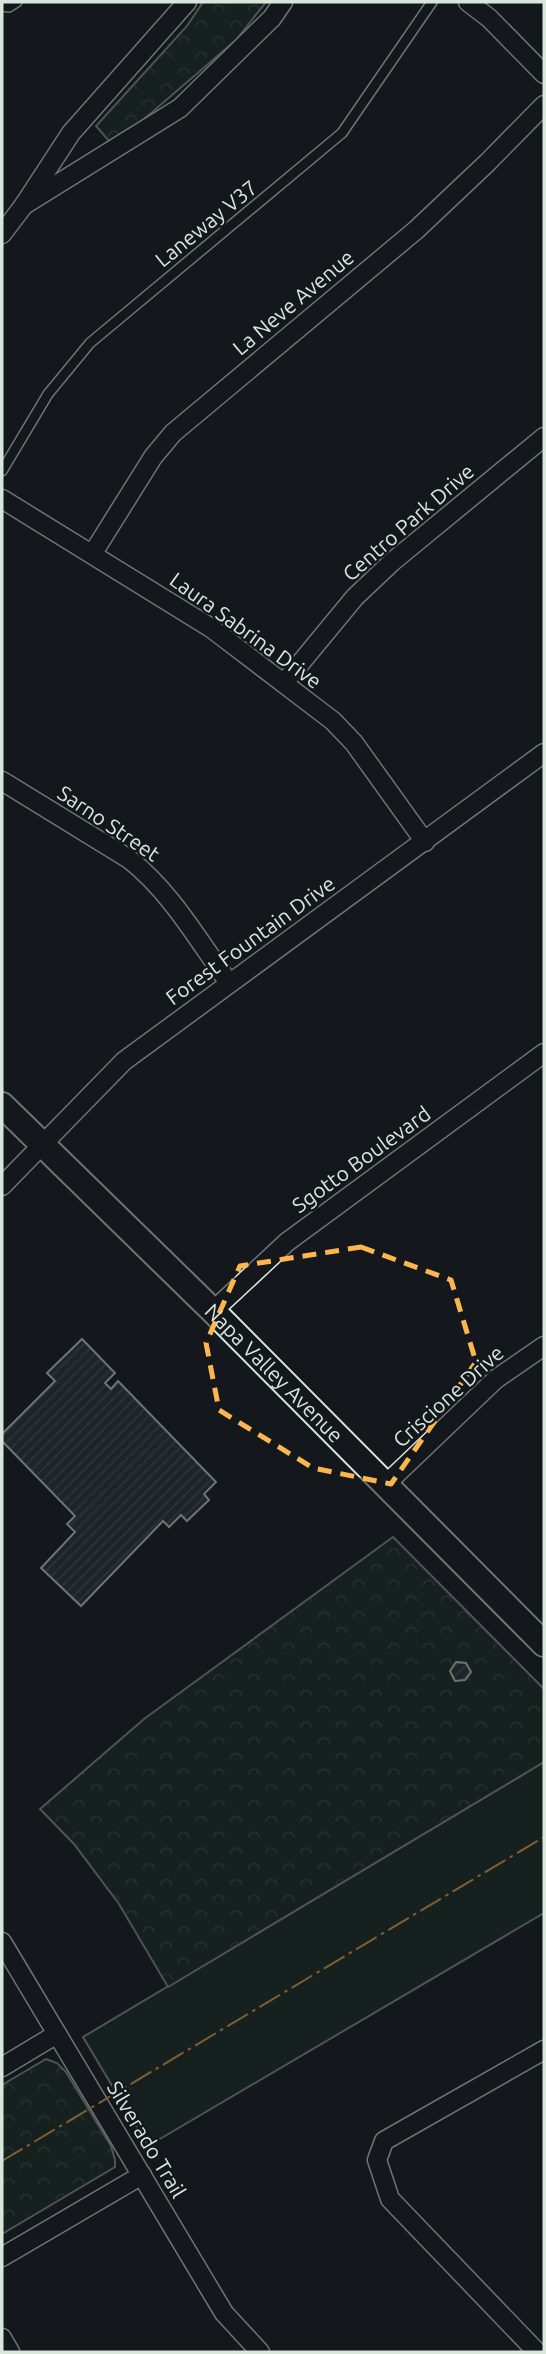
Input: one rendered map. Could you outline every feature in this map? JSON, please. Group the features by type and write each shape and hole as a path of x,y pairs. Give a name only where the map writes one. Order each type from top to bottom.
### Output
{"street":[{"path":"2,234 71,133 187,2"},
{"path":"24,205 180,108 272,18 283,2"},
{"path":"468,2 489,18 544,74"},
{"name":"La Neve Avenue","path":"93,553 153,457 173,433 416,230 544,105"},
{"name":"Centro Park Drive","path":"284,683 355,597 544,437"},
{"name":"Laura Sabrina Drive","path":"2,499 211,628 333,721 354,743 425,842"},
{"name":"Forest Fountain Drive","path":"2,1186 124,1061 544,752"},
{"name":"Sarno Street","path":"2,781 129,859 148,874 165,893 229,983"},
{"name":"Sgotto Boulevard","path":"213,1311 287,1242 544,1053"},
{"name":"Napa Valley Avenue","path":"2,1105 213,1311 544,1644"},
{"name":"Criscione Drive","path":"386,1484 496,1379 544,1346"},
{"name":"Silverado Trail","path":"2,1942 224,2313 260,2352"},
{"path":"2,2067 57,2034"},
{"path":"537,2352 390,2199 377,2160 384,2141 544,2050"},
{"path":"2,2257 142,2175"},
{"path":"2,2338 10,2352"}],"lane":[{"path":"2,6 9,7 18,2"},
{"name":"Laneway V37","path":"2,471 48,394 90,343 342,133 432,2"}],"highlighted area":[{"path":"361,1247 451,1280 476,1362 391,1484 313,1468 219,1410 206,1343 240,1266"}],"green space":[{"path":"203,2 266,2 236,40 143,120 109,141 96,126 187,26"},
{"path":"393,1537 544,1689 544,1762 168,1987 119,1904 74,1844 40,1809 144,1719"},
{"path":"544,1762 544,1913 148,2146 83,2037"},
{"path":"46,2059 57,2063 66,2072 111,2146 115,2167 2,2234 2,2085"}],"building":[{"path":"82,1339 115,1373 105,1383 111,1389 118,1381 216,1482 204,1494 209,1500 187,1521 181,1515 169,1527 163,1521 81,1606 41,1568 75,1532 67,1524 75,1516 2,1441 2,1434 55,1381 47,1373"},
{"path":"456,1662 466,1663 471,1672 465,1680 455,1681 450,1671"}],"power":[{"path":"2,2161 544,1837"}]}
